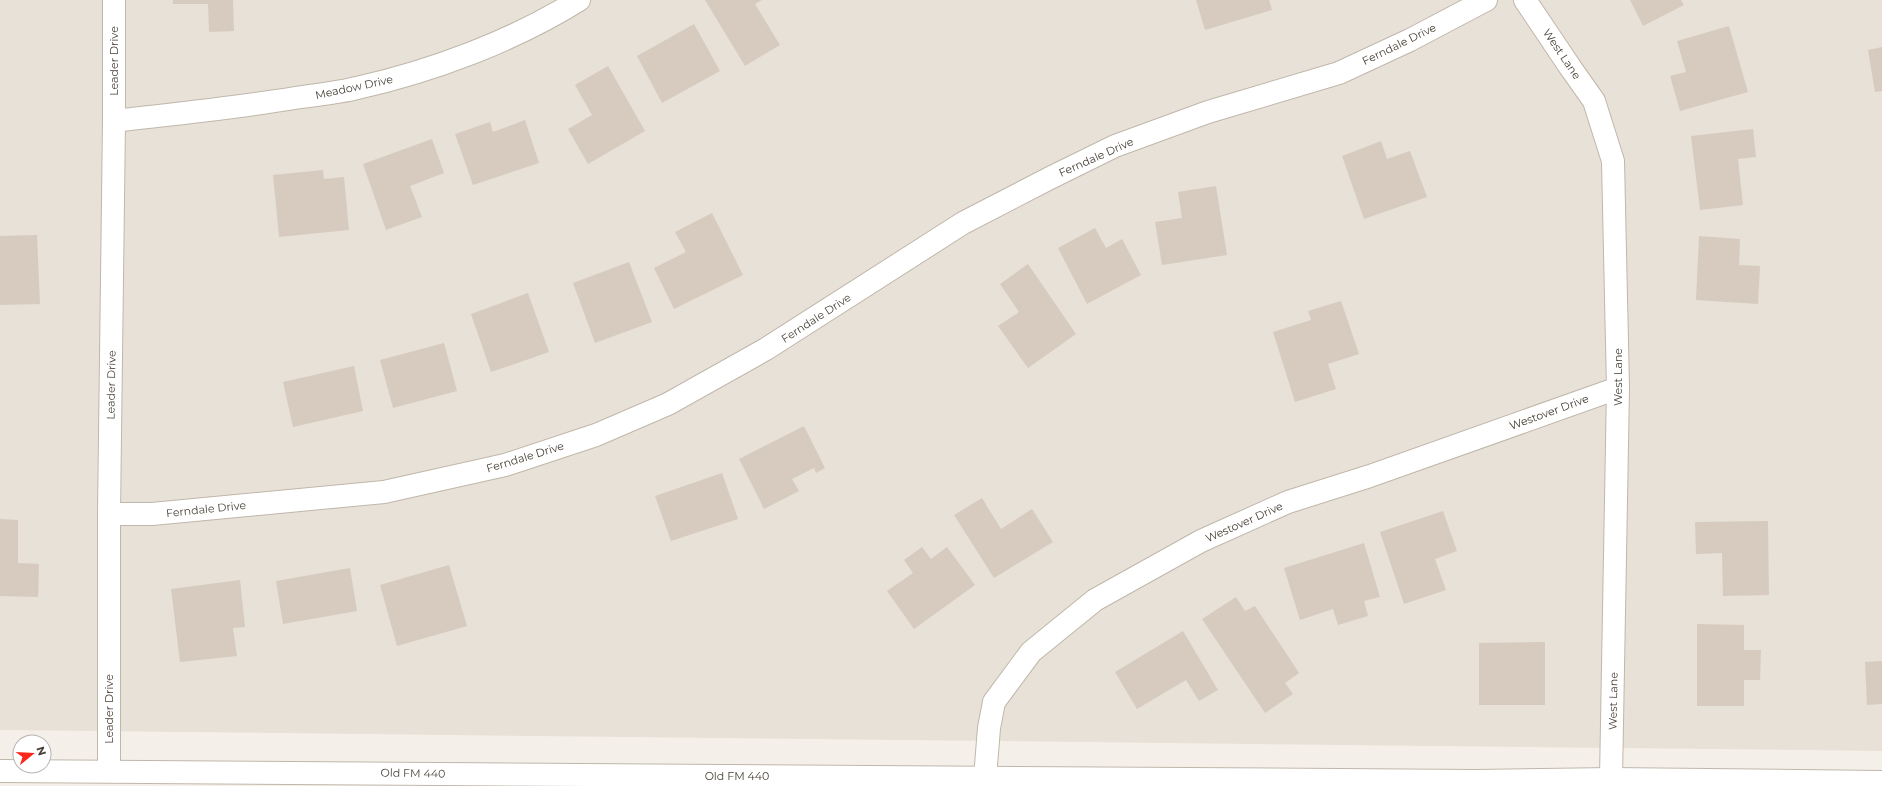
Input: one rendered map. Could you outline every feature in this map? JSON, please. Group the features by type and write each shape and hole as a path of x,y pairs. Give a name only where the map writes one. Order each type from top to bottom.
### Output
{"street":[{"name":"Leader Drive","path":"109,771 109,514 114,0"},
{"name":"Meadow Drive","path":"114,121 241,107 356,89 417,73 465,55 534,26 579,0"},
{"name":"Ferndale Drive","path":"109,514 152,514 384,492 505,465 596,435 668,404 766,350 963,223 1115,146 1208,112 1339,73 1410,40 1486,0"},
{"name":"West Lane","path":"1525,0 1594,101 1613,161 1618,388 1611,779"},
{"name":"Westover Drive","path":"986,782 988,728 994,702 1031,652 1095,600 1201,541 1288,502 1377,473 1618,388"},
{"name":"Old FM 440","path":"0,771 109,771 237,779 1475,784 1611,779 1882,782"}],"shaded area":[{"path":"0,0 1882,0 1882,751 0,730"}],"building":[{"path":"173,0 233,0 234,31 209,32 208,4 173,4"},
{"path":"705,0 762,0 755,4 780,45 745,66"},
{"path":"1196,0 1269,0 1272,10 1205,30"},
{"path":"1630,0 1681,0 1684,5 1643,26"},
{"path":"694,24 720,71 662,103 637,56"},
{"path":"1729,26 1748,92 1680,111 1670,76 1686,72 1677,41"},
{"path":"1882,47 1882,91 1875,92 1868,50"},
{"path":"608,66 645,131 588,164 568,129 592,115 575,85"},
{"path":"525,120 539,163 473,185 455,134 490,122 493,132"},
{"path":"1753,129 1756,157 1738,159 1743,205 1700,210 1691,136"},
{"path":"432,139 444,173 410,186 422,217 386,230 363,164"},
{"path":"1381,141 1387,159 1410,151 1427,197 1364,219 1342,156"},
{"path":"323,170 324,179 344,177 349,230 279,237 273,175"},
{"path":"1216,186 1227,255 1162,265 1155,222 1182,218 1178,192"},
{"path":"712,213 743,275 674,309 654,268 686,252 675,232"},
{"path":"1095,228 1106,248 1122,239 1141,275 1087,304 1058,248"},
{"path":"37,235 40,304 0,305 0,236"},
{"path":"1699,236 1740,239 1739,265 1760,266 1758,304 1696,300"},
{"path":"629,262 652,322 595,343 573,283"},
{"path":"1028,264 1076,334 1028,368 998,326 1019,312 1000,284"},
{"path":"528,293 549,352 491,372 471,314"},
{"path":"1341,301 1359,354 1328,364 1336,389 1295,402 1273,332 1311,320 1308,311"},
{"path":"444,343 457,391 393,408 380,360"},
{"path":"354,366 363,411 293,427 283,382"},
{"path":"804,426 825,468 816,473 814,468 792,479 799,491 764,509 739,459"},
{"path":"722,473 738,519 671,541 655,496"},
{"path":"982,498 1001,529 1032,509 1053,542 994,578 954,515"},
{"path":"1443,511 1457,551 1435,559 1446,590 1404,604 1380,532"},
{"path":"0,519 18,520 18,563 39,564 38,597 0,596"},
{"path":"1768,521 1769,595 1723,596 1722,553 1696,554 1695,522"},
{"path":"1364,543 1380,597 1364,601 1368,616 1338,625 1333,609 1300,620 1284,568"},
{"path":"922,547 931,559 947,547 975,585 914,629 887,591 913,573 904,560"},
{"path":"449,565 467,626 397,646 380,585"},
{"path":"350,568 357,611 283,624 276,581"},
{"path":"240,580 245,627 233,628 237,656 180,662 171,589"},
{"path":"1236,597 1245,611 1255,606 1299,673 1285,683 1293,694 1265,713 1202,619"},
{"path":"1697,624 1744,625 1744,650 1761,650 1760,680 1744,680 1744,706 1697,706"},
{"path":"1183,631 1218,690 1199,701 1186,680 1137,709 1115,672"},
{"path":"1545,642 1545,705 1479,705 1479,643"},
{"path":"1882,661 1882,704 1867,705 1865,662"}]}
